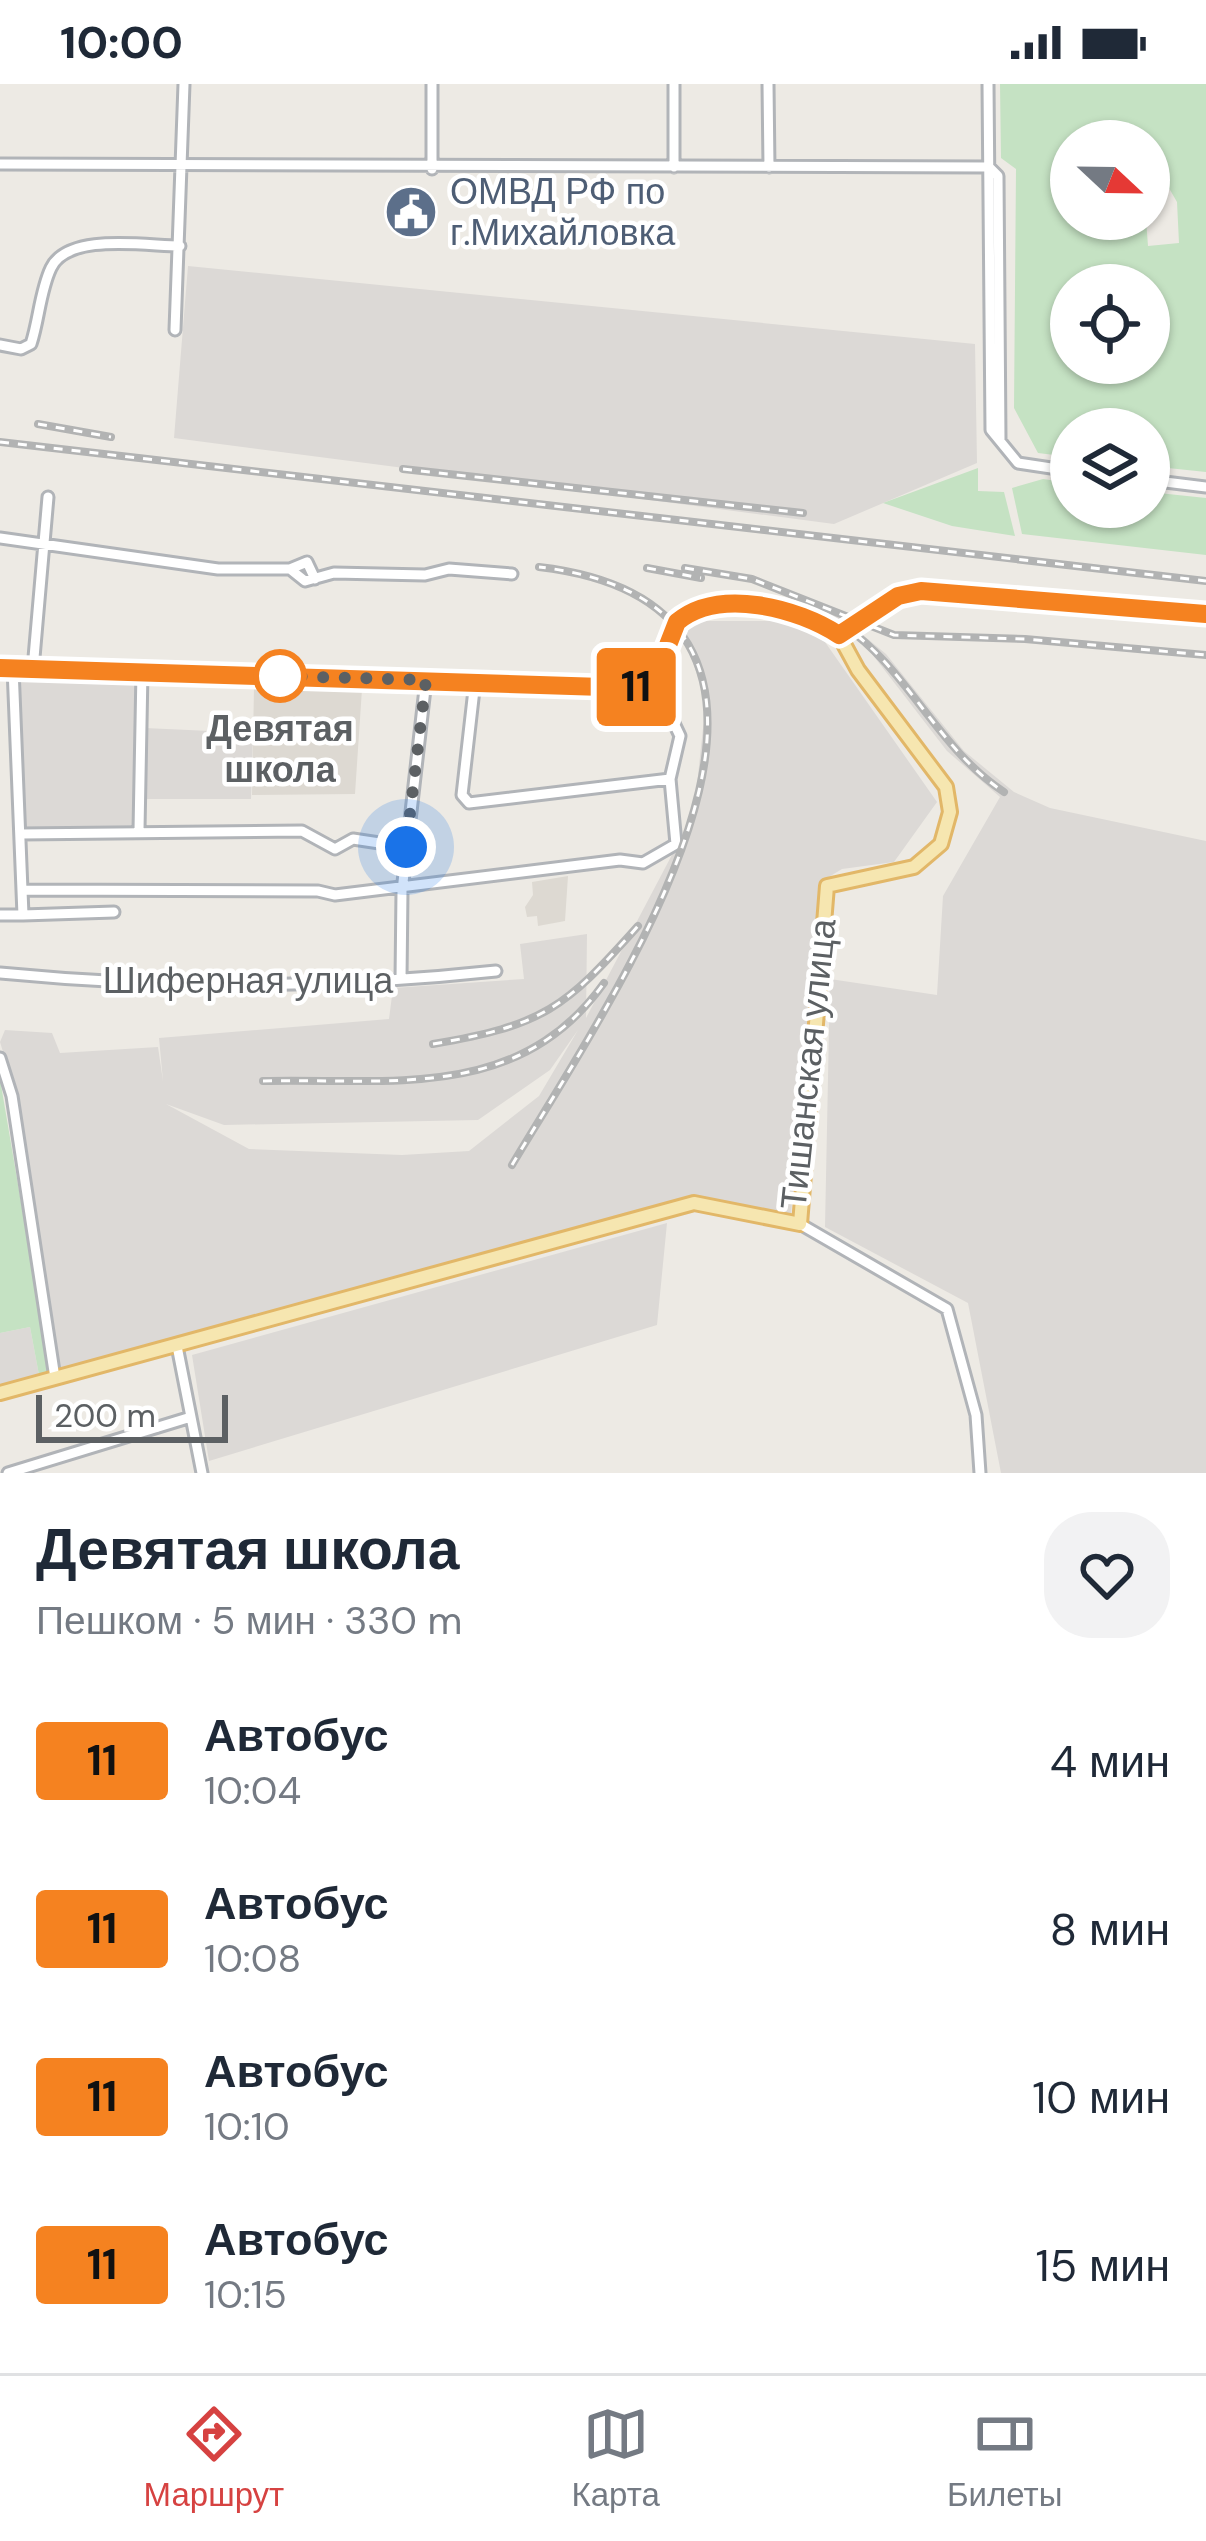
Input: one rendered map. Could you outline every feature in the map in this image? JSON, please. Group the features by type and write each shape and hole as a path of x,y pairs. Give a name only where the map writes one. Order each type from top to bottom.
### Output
{"main road":[{"path":"839,635 898,596 921,591 1206,614"},
{"name":"Тишанская улица","path":"0,1393 694,1203 800,1225 827,886 914,867 941,844 950,812 946,787 868,685 839,635"}],"street":[{"path":"175,330 184,84"},
{"path":"432,84 432,169"},
{"path":"674,84 674,167"},
{"path":"768,84 769,167"},
{"path":"988,84 989,167 998,176 1000,446 1018,463 1050,468"},
{"path":"0,164 432,169 989,167"},
{"path":"0,345 21,350 33,339 56,260 93,246 180,246"},
{"path":"1170,483 1206,487"},
{"path":"33,669 48,496"},
{"path":"0,538 218,569 290,569 305,581 334,573 425,575 449,569 512,574"},
{"path":"23,890 318,891 335,896 620,860 643,863 676,844 670,779 680,736 654,681 670,633 692,611 792,609 839,635"},
{"path":"0,668 634,688 654,681"},
{"path":"14,668 23,915"},
{"path":"139,830 142,671"},
{"path":"401,979 402,891 426,680"},
{"path":"475,681 465,802 670,779"},
{"path":"0,754 17,752"},
{"path":"21,834 302,831 335,849 352,839 406,847"},
{"path":"0,915 114,913"},
{"name":"Шиферная улица","path":"0,973 143,987 401,979 496,971"},
{"path":"0,1058 56,1378"},
{"path":"800,1225 947,1309 976,1415 980,1473"},
{"path":"177,1346 202,1473"},
{"path":"8,1473 191,1418"}],"shaded area":[{"path":"188,266 975,344 977,463 834,524 174,438"},
{"path":"798,595 834,611 886,654 964,751 1014,792 1050,808 1206,841 1206,1473 1001,1473 968,1303 825,1227 830,979 937,995 943,896 1000,797 947,751 862,641 795,602"},
{"path":"698,621 793,621 825,642 937,802 894,862 842,869 822,881 791,1214 690,1200 60,1368 15,1091 0,1042 5,1030 52,1033 60,1053 158,1047 163,1081 159,1038 389,1019 393,988 524,979 520,944 587,934 586,1018 694,813 706,700 683,634","holes":["578,1030 539,1096 469,1151 402,1155 249,1149 166,1104 224,1125 478,1120 550,1070"]},
{"path":"17,676 139,680 135,827 23,829"},
{"path":"254,687 362,689 355,794 252,795"},
{"path":"145,728 253,733 251,799 144,799"},
{"path":"568,876 565,921 538,926 537,916 527,917 525,907 533,895 532,882"},
{"path":"667,1223 657,1325 209,1461 192,1355"},
{"path":"30,1327 39,1375 0,1385 0,1333"}],"green space":[{"path":"1000,84 1206,84 1206,472 1170,468 1170,408 1050,408 1050,454 1038,453 1014,408 1016,169 1001,158"},
{"path":"978,468 978,491 1004,492 1015,536 952,526 883,503"},
{"path":"1050,480 1050,528 1170,528 1170,494 1206,498 1206,555 1022,534 1012,488"},
{"path":"0,1079 50,1372 39,1375 30,1327 0,1333"}],"railway":[{"path":"38,424 111,437"},
{"path":"0,442 1206,581"},
{"path":"403,469 803,513"},
{"path":"512,1165 603,1014 652,920 690,825 707,734 695,656 642,598 539,567"},
{"path":"647,568 701,578"},
{"path":"685,568 752,579 894,635 1025,639 1206,655"},
{"path":"843,625 886,663 960,754 1004,792"},
{"path":"433,1044 501,1029 549,1009 590,977 638,926"},
{"path":"263,1081 405,1080 493,1066 533,1048 570,1021 604,983"}],"bus line":[{"name":"11","path":"0,668 634,688 654,681 677,622 692,611 712,606 792,609 839,635 898,596 921,591 1206,614"}],"place":[{"name":"ОМВД РФ по г.Михайловка","path":"411,212"},
{"name":"Девятая школа","path":"280,676"}],"route":[{"path":"280,676 426,680 406,847"}]}
